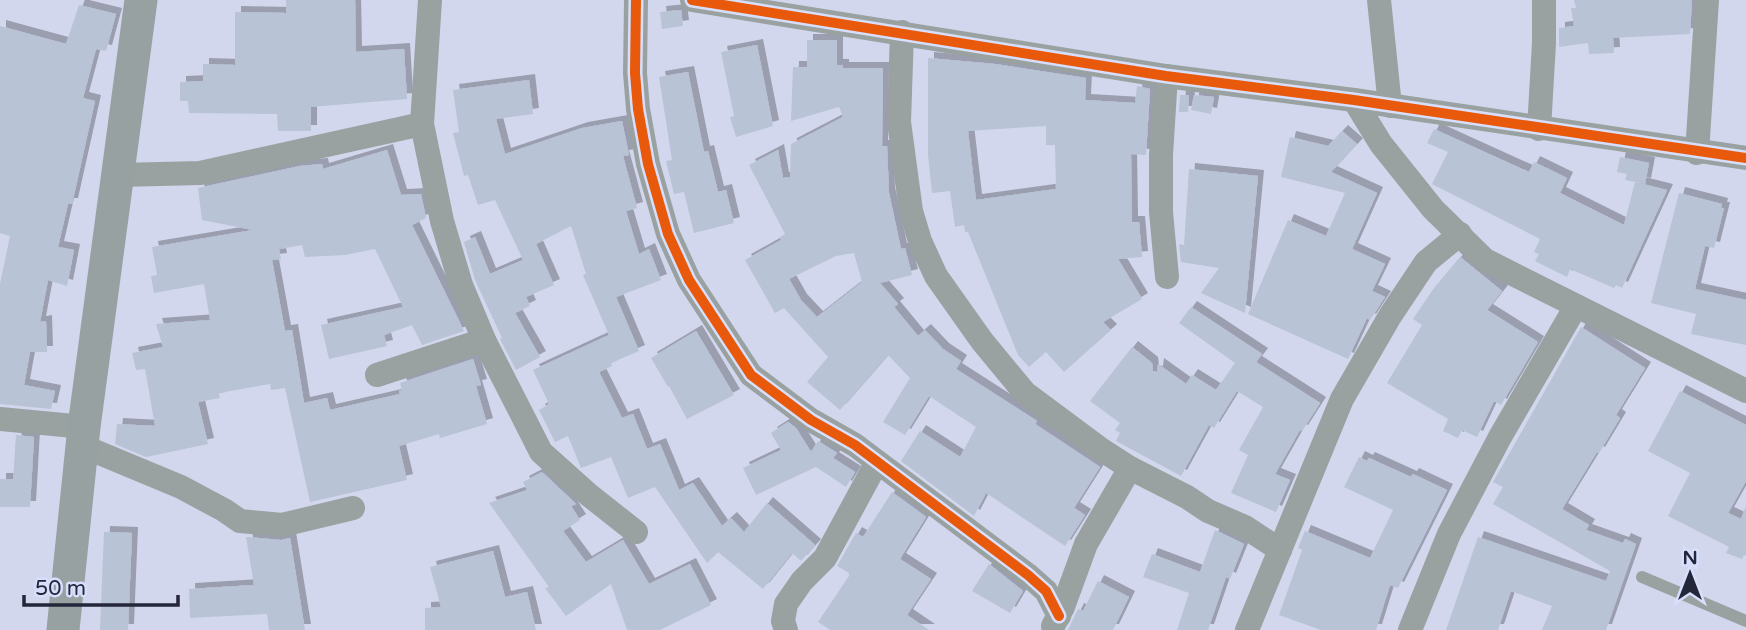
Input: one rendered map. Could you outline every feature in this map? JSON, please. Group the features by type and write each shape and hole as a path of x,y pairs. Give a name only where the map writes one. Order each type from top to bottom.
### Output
{"street":[{"path":"63,630 110,222 119,175 142,0"},
{"path":"430,0 422,124 442,221 461,285 484,340 541,452 636,532"},
{"path":"636,0 635,74 638,109 648,164 668,234 689,280 751,375 811,420 855,445 1028,576 1046,591 1055,623"},
{"path":"692,0 723,2 1166,76 1354,100 1697,153 1746,158"},
{"path":"1379,0 1390,106"},
{"path":"1539,129 1544,0"},
{"path":"1697,153 1707,0"},
{"path":"902,32 899,122 910,201 920,241 936,276 982,341 1025,393 1099,448 1130,468 1188,497 1208,511 1245,527 1280,550"},
{"path":"1166,76 1161,212 1167,276"},
{"path":"1354,100 1381,144 1424,199 1485,260 1746,391"},
{"path":"119,175 200,173 422,124"},
{"path":"1247,630 1349,387 1390,316 1426,262 1460,234"},
{"path":"1410,630 1449,534 1500,437 1576,306"},
{"path":"377,376 484,340"},
{"path":"0,419 83,439 92,450 181,487 240,521 282,525 353,508"},
{"path":"786,630 783,621 786,604 802,581 825,558 877,462"},
{"path":"1055,623 1086,544 1130,468"}],"lane":[{"path":"1642,577 1746,621"}],"building":[{"path":"286,0 355,0 356,52 404,49 407,99 311,107 311,131 278,131 277,114 189,113 188,101 180,101 180,82 203,81 203,64 235,65 235,12 286,13"},
{"path":"1574,0 1692,0 1690,34 1613,38 1614,53 1589,54 1588,43 1559,47 1559,28 1574,26 1571,8 1576,8"},
{"path":"79,5 116,14 106,51 96,49 83,98 95,101 72,204 68,204 58,247 74,250 67,286 48,280 40,322 46,321 47,352 30,352 24,385 55,391 51,409 0,404 0,284 10,236 0,233 0,26 66,44"},
{"path":"681,10 683,26 662,29 660,12"},
{"path":"807,40 837,40 837,65 843,65 843,68 883,68 882,146 887,146 889,193 901,249 905,248 912,275 880,283 898,304 894,307 918,336 925,330 943,349 961,361 956,369 1037,421 1035,424 1100,467 1074,508 1085,515 1065,546 986,493 974,516 901,461 920,431 960,457 976,427 929,396 905,435 883,422 910,378 888,355 840,410 807,382 828,357 784,308 775,313 745,260 781,240 780,237 785,234 749,165 778,150 783,178 790,177 791,144 843,117 839,107 791,121 793,67 807,67","holes":["854,253 862,282 817,317 801,300 789,279 836,256"]},
{"path":"757,45 773,126 736,137 730,117 734,116 721,52"},
{"path":"928,58 995,64 1086,78 1085,100 1135,103 1137,86 1150,89 1146,155 1131,154 1132,222 1139,222 1142,257 1118,259 1142,299 1103,322 1111,330 1064,372 1046,352 1029,367 1018,355 968,232 965,232 964,225 955,227 950,191 932,193 928,155","holes":["1046,126 1046,145 1055,145 1056,189 976,200 968,131"]},
{"path":"688,72 704,152 708,151 718,192 726,190 734,223 694,233 684,192 674,194 666,161 672,160 659,77"},
{"path":"529,80 533,114 496,119 505,154 582,128 622,121 629,155 623,156 637,208 626,211 639,254 649,249 661,280 616,297 639,351 611,363 612,366 599,372 622,418 633,414 647,449 660,444 679,490 693,483 722,526 731,518 744,532 767,503 815,545 801,561 792,553 763,589 718,552 707,563 655,487 628,498 611,457 581,468 568,436 555,442 539,410 549,404 533,370 609,335 583,275 586,274 571,226 536,244 554,285 526,297 530,306 515,313 540,357 516,370 500,339 502,338 475,280 464,242 475,237 490,274 523,260 495,200 478,205 468,175 464,176 453,133 459,132 453,90"},
{"path":"1180,95 1189,95 1188,112 1179,112"},
{"path":"1194,95 1214,97 1211,114 1191,110"},
{"path":"1434,129 1529,172 1534,162 1567,178 1560,193 1624,225 1635,182 1667,190 1622,288 1616,285 1614,288 1570,269 1567,277 1535,261 1539,254 1534,252 1540,239 1432,184 1448,152 1427,143"},
{"path":"1342,131 1357,144 1331,172 1377,193 1352,249 1385,264 1372,291 1385,297 1370,320 1367,318 1348,359 1248,314 1288,220 1326,236 1345,193 1281,177 1290,137 1328,146"},
{"path":"387,150 401,195 421,194 426,218 412,225 464,331 422,345 412,325 384,335 387,346 329,359 321,325 403,307 375,249 345,255 305,257 302,245 279,249 281,259 272,260 285,331 292,330 304,403 327,398 330,410 400,394 400,383 473,359 481,385 476,386 487,424 440,438 439,434 399,446 407,480 310,502 285,388 271,390 270,384 219,393 220,398 198,402 208,444 146,457 115,444 117,424 155,426 145,369 136,370 132,353 163,347 156,324 210,320 204,284 154,293 151,276 157,275 152,247 253,230 202,220 198,188 300,166 322,164 323,169"},
{"path":"1620,157 1649,163 1645,184 1625,180 1627,174 1617,172"},
{"path":"1189,169 1258,176 1245,313 1201,293 1219,268 1181,262 1179,244 1184,245"},
{"path":"1679,193 1722,204 1721,208 1724,208 1714,248 1705,246 1695,289 1746,300 1746,345 1691,334 1696,314 1651,303"},
{"path":"1460,257 1502,291 1487,310 1538,342 1501,405 1494,401 1477,437 1462,430 1458,438 1443,431 1448,419 1387,383 1422,325 1413,319"},
{"path":"1191,307 1262,354 1256,362 1320,403 1302,431 1300,430 1275,474 1290,480 1276,512 1231,493 1248,455 1239,450 1263,407 1237,391 1214,428 1209,425 1181,476 1116,441 1120,433 1115,430 1120,423 1090,401 1132,347 1152,363 1153,371 1157,372 1158,364 1186,384 1192,375 1216,390 1235,363 1179,323"},
{"path":"1581,327 1645,368 1616,415 1620,418 1562,509 1589,525 1586,530 1623,543 1625,539 1636,544 1606,630 1542,630 1552,606 1511,591 1498,630 1446,630 1478,537 1606,581 1610,571 1493,504 1503,487 1493,482"},
{"path":"696,331 734,395 687,419 651,358"},
{"path":"1680,391 1746,425 1746,481 1728,513 1741,519 1746,506 1746,556 1742,559 1726,553 1729,547 1668,516 1690,473 1648,451"},
{"path":"788,422 796,428 811,452 818,441 837,453 833,458 855,472 846,487 816,467 756,495 743,468 781,450 771,433"},
{"path":"16,435 34,437 30,507 0,507 0,479 13,479"},
{"path":"1359,457 1367,461 1369,458 1411,477 1413,474 1447,490 1398,588 1390,585 1376,630 1321,630 1279,615 1302,550 1298,548 1305,531 1370,558 1393,510 1344,487"},
{"path":"542,472 576,504 571,506 580,520 563,531 586,562 623,540 649,584 690,564 711,605 660,630 627,630 611,584 566,616 545,588 549,587 489,503 527,490 523,482"},
{"path":"892,492 926,517 900,559 931,579 907,615 929,630 830,630 818,622 849,576 849,573 837,566 856,533 863,537"},
{"path":"1215,530 1244,544 1230,579 1226,577 1208,630 1177,630 1189,593 1143,577 1152,554 1200,572"},
{"path":"104,532 132,533 128,630 100,630"},
{"path":"246,537 281,540 290,538 305,630 269,630 267,614 190,618 189,589 254,585"},
{"path":"493,551 505,597 527,592 536,630 425,630 425,608 441,607 430,567"},
{"path":"989,564 1023,591 1010,613 972,591"},
{"path":"1098,581 1129,597 1113,630 1068,630 1078,609 1083,611"}],"cycle path":[{"path":"636,0 635,73 638,109 648,164 668,234 689,280 751,375 811,420 855,445 1028,575 1046,591 1059,616"},
{"path":"692,0 1166,76 1354,100 1746,158"}]}
